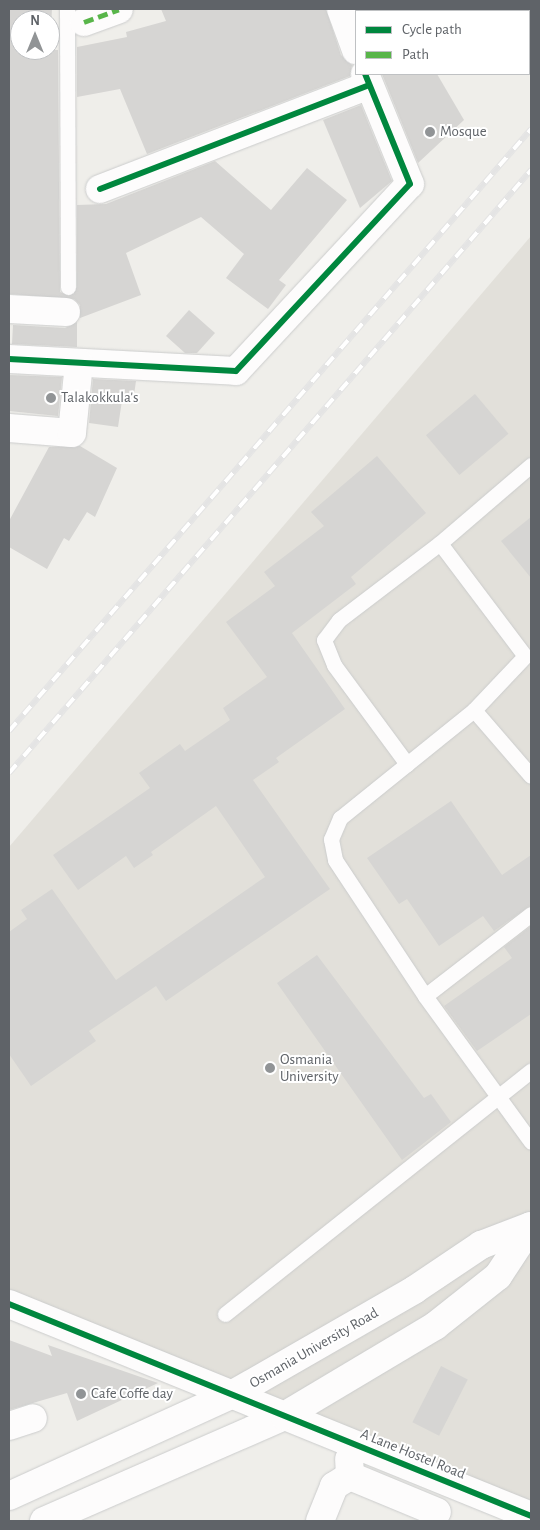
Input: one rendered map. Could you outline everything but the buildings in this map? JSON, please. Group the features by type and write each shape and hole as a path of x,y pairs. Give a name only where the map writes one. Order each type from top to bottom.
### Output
{"street":[{"path":"76,15 119,9"},
{"path":"342,9 355,47"},
{"path":"9,359 236,370 410,184 367,79 100,189"},
{"path":"9,309 67,300"},
{"path":"9,428 72,433 79,363"},
{"name":"Osmania University Road","path":"9,1496 235,1393 414,1290 481,1245 531,1226"},
{"name":"Osmania University Road","path":"44,1521 284,1416 435,1326 498,1276 531,1226"},
{"name":"A Lane Hostel Road","path":"9,1304 235,1393 284,1416 531,1516"},
{"path":"346,1440 350,1476"},
{"path":"350,1476 436,1516 449,1482"},
{"path":"320,1521 334,1486 350,1476"}],"lane":[{"path":"67,300 76,15"},
{"path":"407,764 334,665 324,640 339,620 440,543 531,465"},
{"path":"440,543 525,656 474,710 340,818 331,839 335,860 425,996 531,1142"},
{"path":"474,710 531,776"},
{"path":"425,996 531,914"},
{"path":"224,1314 531,1071"}],"shaded area":[{"name":"Osmania University","path":"531,236 531,1503 9,1289 9,847"}],"railway":[{"path":"9,731 531,129"},
{"path":"9,773 531,170"}],"marked path":[{"path":"84,22 119,9"}],"cycle path":[{"path":"9,359 236,371 410,184 365,75"},
{"path":"100,189 369,85"},
{"path":"9,1304 531,1516"}],"place":[{"name":"Mosque","path":"430,132"},
{"name":"Talakokkula's","path":"51,398"},
{"name":"Osmania University","path":"270,1068"},
{"name":"Cafe Coffe day","path":"81,1394"}]}
